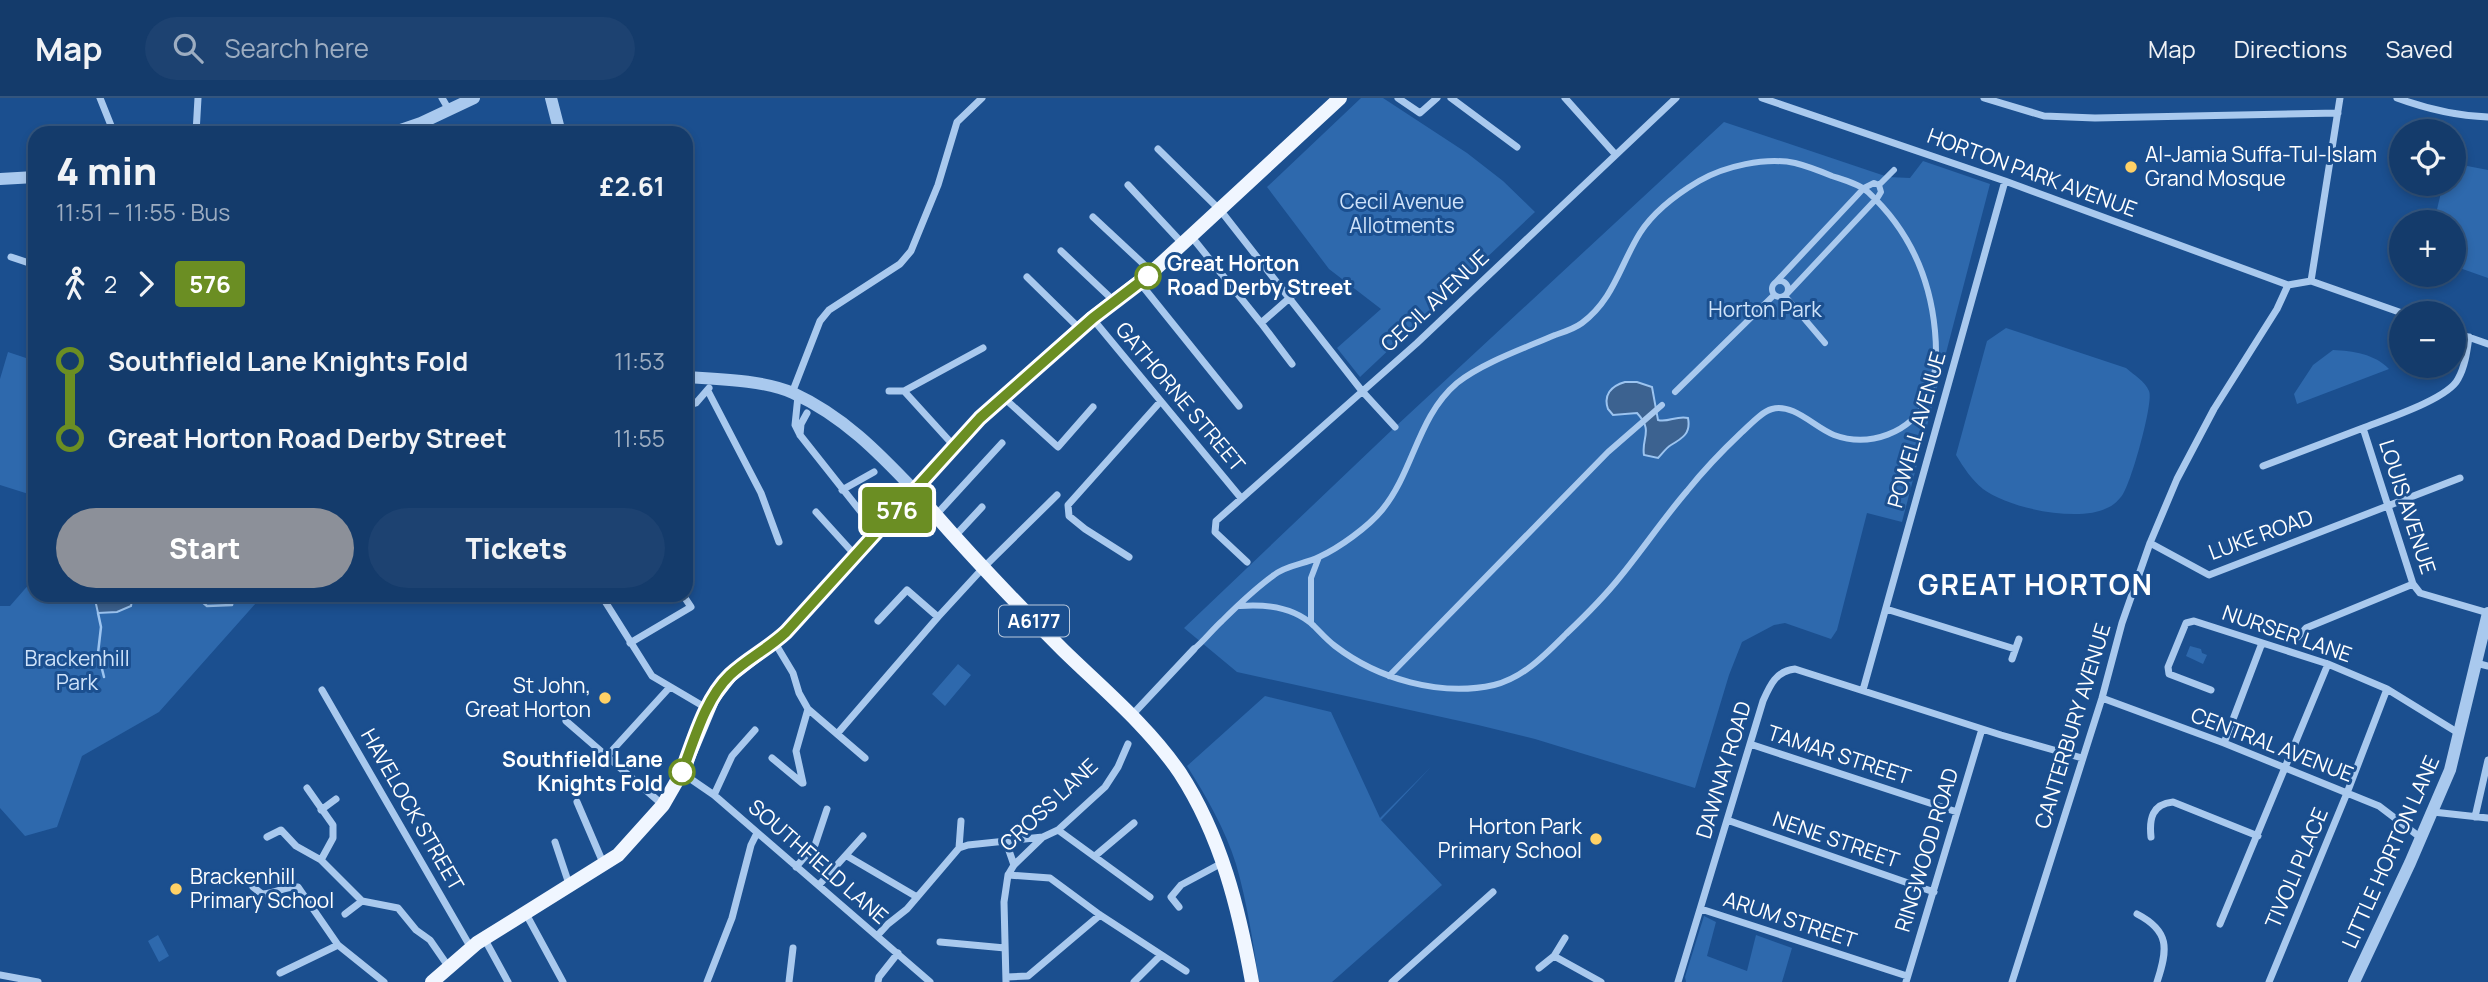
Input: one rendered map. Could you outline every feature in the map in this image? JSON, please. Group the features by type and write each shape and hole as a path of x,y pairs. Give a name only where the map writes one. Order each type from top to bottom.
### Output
{"main road":[{"path":"432,982 484,938 618,855 663,805 682,772 713,698 730,676 775,643 954,446 1003,397 1093,318 1140,283 1220,211 1335,99"},
{"name":"A6177","path":"915,491 983,568 1132,716 1179,772 1200,809 1223,862 1239,912 1252,982"}],"street":[{"path":"100,98 111,126"},
{"path":"196,126 198,98"},
{"path":"442,98 449,110"},
{"path":"409,126 474,98"},
{"path":"551,98 558,126"},
{"path":"876,531 800,435 795,425 795,395 820,321 829,310 900,264 911,251 938,185 957,121 982,98"},
{"path":"1398,98 1420,113 1437,98"},
{"path":"1451,98 1517,147"},
{"path":"1566,98 1615,154"},
{"name":"CECIL AVENUE","path":"1247,562 1215,532 1214,524 1417,343 1676,98"},
{"name":"HORTON PARK AVENUE","path":"1762,98 2005,181 2288,285"},
{"path":"1984,98 2044,116 2338,113"},
{"path":"2311,281 2340,98"},
{"path":"2397,98 2421,107 2454,114 2488,117"},
{"path":"1158,149 1220,211 1362,391 1395,427"},
{"path":"1132,716 1194,649 1277,571 1319,557 1364,528 1383,510 1401,482 1429,416 1444,396 1461,380 1497,361 1579,325 1600,305 1618,282 1642,229 1679,193 1705,177 1761,162 1791,162 1864,188 1895,223 1912,251 1928,285 1936,345 1935,372 1929,396 1917,415 1888,436 1853,440 1833,435 1790,410 1767,410 1690,486 1620,577 1586,614 1545,655 1502,683 1477,688 1423,686 1389,676 1335,647 1311,622 1286,610 1266,604 1240,606"},
{"path":"1879,185 1894,170"},
{"path":"0,179 28,177"},
{"name":"POWELL AVENUE","path":"1863,690 2005,181"},
{"path":"1774,295 1774,283 1864,188 1874,183 1879,185"},
{"path":"1128,185 1186,240 1261,323 1292,364"},
{"path":"1774,295 1785,296 1875,200 1881,192 1879,185"},
{"path":"1093,218 1152,272"},
{"path":"1834,220 1843,233"},
{"path":"1061,251 1115,302"},
{"path":"1805,251 1814,264"},
{"path":"11,257 28,263"},
{"path":"1027,277 1081,329"},
{"path":"2288,285 2311,281 2389,308"},
{"path":"1140,283 1239,406"},
{"path":"1774,283 1786,283 1788,291 1785,296"},
{"name":"CANTERBURY AVENUE","path":"2012,982 2102,698 2122,623 2150,543 2177,479 2202,432 2277,309 2288,285"},
{"path":"1261,323 1302,287"},
{"path":"1675,392 1774,295"},
{"path":"1785,296 1825,343"},
{"name":"GATHORNE STREET","path":"1093,318 1241,498"},
{"path":"2466,336 2488,344"},
{"name":"LOUIS AVENUE","path":"2469,337 2458,380 2447,393 2363,428 2413,584 2420,593 2488,613"},
{"path":"889,391 904,391 983,348"},
{"path":"693,379 709,385 756,384 795,395 849,426 915,491"},
{"path":"693,404 709,385"},
{"path":"709,385 761,493 779,542"},
{"path":"904,391 954,446"},
{"path":"1003,397 1058,447 1093,407"},
{"path":"1129,556 1069,516 1068,505 1160,402"},
{"path":"1389,676 1608,452 1662,405"},
{"path":"800,435 801,424 807,412"},
{"path":"2263,466 2363,428"},
{"path":"935,515 1002,443"},
{"path":"842,490 874,472"},
{"name":"LUKE ROAD","path":"2150,543 2209,575 2460,478"},
{"path":"837,734 983,568 1057,495"},
{"path":"954,536 982,507"},
{"path":"816,512 855,555"},
{"path":"1311,622 1311,578 1319,557"},
{"path":"2298,637 2306,628 2413,584"},
{"path":"878,621 907,590 938,617"},
{"path":"605,602 652,676 708,709"},
{"path":"630,643 691,607 688,602"},
{"path":"1886,608 2015,649"},
{"name":"LITTLE HORTON LANE","path":"2354,982 2450,770 2482,664 2488,613"},
{"name":"NURSER LANE","path":"2211,690 2169,674 2168,667 2186,623 2194,621 2328,664 2387,689 2460,734"},
{"path":"2012,659 2019,639"},
{"path":"775,643 793,673 799,693 808,709 865,758"},
{"path":"2224,743 2262,643"},
{"path":"2220,924 2328,664"},
{"name":"DAWNAY ROAD","path":"1678,982 1763,701 1770,685 1784,670 1795,669 2082,758"},
{"path":"608,755 669,688"},
{"name":"TIVOLI PLACE","path":"2269,982 2387,689"},
{"name":"HAVELOCK STREET","path":"322,690 471,948"},
{"name":"CENTRAL AVENUE","path":"2102,698 2224,743 2379,806 2421,838"},
{"path":"772,758 803,783 796,751 808,709"},
{"path":"566,721 663,805"},
{"name":"RINGWOOD ROAD","path":"1907,979 1982,729"},
{"path":"714,796 732,756 755,730"},
{"name":"CROSS LANE","path":"1007,979 1003,902 1014,865 1105,787 1128,744"},
{"name":"TAMAR STREET","path":"1750,744 1957,811"},
{"path":"2475,817 2488,760"},
{"name":"SOUTHFIELD LANE","path":"682,772 714,796 930,982"},
{"path":"307,788 332,825 333,838 321,860"},
{"path":"321,810 336,799"},
{"path":"577,802 604,865"},
{"path":"2151,837 2150,826 2155,809 2163,803 2173,802 2258,835"},
{"path":"796,867 815,845 827,809"},
{"path":"2433,812 2488,818"},
{"name":"NENE STREET","path":"1727,820 1934,892"},
{"path":"959,848 961,821"},
{"path":"1095,856 1135,823"},
{"path":"267,837 281,830 296,846 321,860 362,901 398,908 416,930 430,940 448,966"},
{"path":"1058,830 1150,897"},
{"path":"707,982 732,918 751,845 757,833"},
{"path":"819,885 863,836"},
{"path":"877,936 917,897 959,848 1043,838"},
{"path":"555,842 569,886"},
{"path":"1006,842 1014,865"},
{"path":"847,856 917,897"},
{"path":"1179,907 1171,897 1181,885 1223,862"},
{"path":"1009,875 1050,878 1100,915 1186,971"},
{"path":"254,887 262,894 289,886 298,887 338,945 384,982"},
{"path":"1392,982 1493,892"},
{"path":"345,914 362,901"},
{"name":"ARUM STREET","path":"1702,909 1907,979"},
{"path":"525,912 563,982"},
{"path":"2137,914 2154,923 2161,934 2165,949 2157,982"},
{"path":"1007,979 1031,979 1100,915"},
{"path":"484,938 508,982"},
{"path":"1539,968 1554,956 1565,938"},
{"path":"940,942 1005,948"},
{"path":"280,973 338,945"},
{"path":"789,982 793,947"},
{"path":"878,982 898,953"},
{"path":"1133,982 1161,955"},
{"path":"1554,956 1601,982"},
{"path":"0,975 38,982"}],"green space":[{"name":"Cecil Avenue Allotments","path":"1361,98 1383,98 1467,153 1503,181 1535,212 1360,377 1337,348 1381,309 1329,269 1267,187"},
{"name":"Horton Park","path":"1724,122 1888,177 1910,178 1923,161 1990,184 1902,522 1867,513 1837,630 1831,639 1785,623 1774,625 1742,642 1729,675 1695,788 1535,739 1237,672 1184,628 1395,427"},
{"path":"2466,166 2488,170 2488,278 2466,270 2466,210 2437,210 2440,196 2466,196"},
{"path":"2006,328 2126,368 2147,387 2150,398 2136,459 2127,487 2112,506 2094,512 2062,514 2009,502 1983,489 1956,455 1987,341"},
{"path":"2333,350 2356,352 2389,369 2297,404 2294,394 2313,365"},
{"path":"8,352 28,359 28,494 0,485 0,379"},
{"name":"Brackenhill Park","path":"28,585 28,602 257,602 159,712 82,756 57,827 25,836 0,808 0,606 10,606"},
{"path":"2190,646 2201,649 2202,653 2207,655 2203,664 2186,656"},
{"path":"958,664 971,675 945,706 932,694"},
{"path":"1265,696 1331,712 1380,818 1431,767 1381,820 1442,885 1332,982 1259,982 1247,907 1236,864 1215,813 1187,766"},
{"path":"1704,916 1716,922 1707,956 1747,971 1756,935 1792,948 1782,982 1686,982 1685,977"},
{"path":"158,935 169,956 159,962 148,941"}],"shaded area":[{"path":"1625,382 1637,382 1652,387 1658,420 1688,418 1685,434 1658,458 1644,455 1646,430 1637,413 1613,415 1608,409 1607,395"},
{"path":"96,602 132,602 131,606 117,612 98,613"}],"waterway":[{"path":"202,602 207,606 232,605 233,602"},
{"path":"98,613 101,627 98,653 104,677"}],"bus line":[{"name":"576","path":"682,772 713,698 730,676 786,632 980,418 1093,318 1148,276"}],"place":[{"name":"Al-Jamia Suffa-Tul-Islam Grand Mosque","path":"2131,167"},
{"name":"Great Horton Road Derby Street","path":"1148,276"},
{"name":"St John, Great Horton","path":"605,698"},
{"name":"Southfield Lane Knights Fold","path":"682,772"},
{"name":"Horton Park Primary School","path":"1596,839"},
{"name":"Brackenhill Primary School","path":"176,889"}],"district":[{"name":"GREAT HORTON","path":"2036,585"}]}
